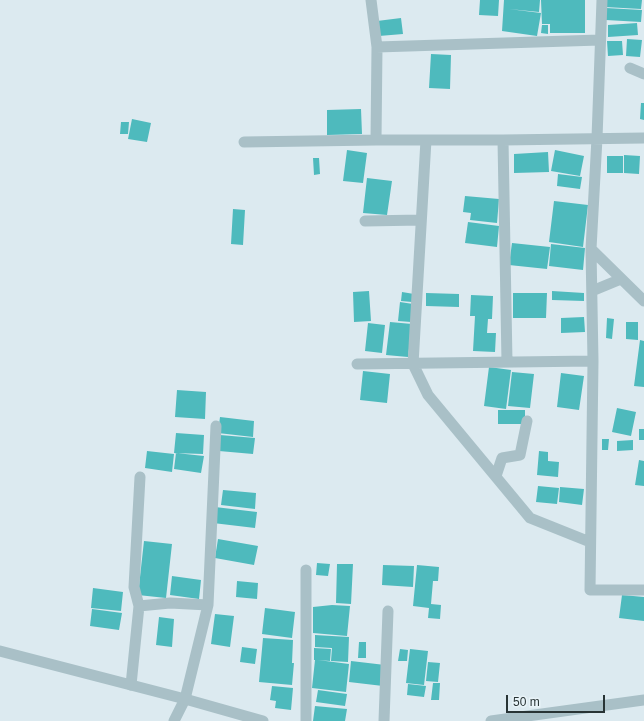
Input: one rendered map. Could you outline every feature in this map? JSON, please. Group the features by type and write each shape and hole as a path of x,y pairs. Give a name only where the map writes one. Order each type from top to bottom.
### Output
{"street":[{"path":"371,0 377,47 376,140"},
{"path":"602,0 591,249 593,361 590,590 644,590"},
{"path":"377,47 600,40"},
{"path":"630,68 644,74"},
{"path":"244,142 644,138"},
{"path":"426,140 413,364 428,395 530,518 590,542"},
{"path":"503,140 507,362"},
{"path":"365,221 421,220"},
{"path":"591,249 644,301"},
{"path":"592,291 621,279"},
{"path":"356,364 593,361"},
{"path":"496,476 502,458 520,455 527,421"},
{"path":"174,721 184,699 208,605 216,426"},
{"path":"132,685 139,606 134,587 140,477"},
{"path":"306,570 306,721"},
{"path":"139,606 170,604 208,605"},
{"path":"384,721 388,611"},
{"path":"0,651 263,721"},
{"path":"491,721 644,700"}],"building":[{"path":"480,0 499,0 498,16 479,15"},
{"path":"504,0 540,0 539,12 509,9 541,13 537,36 502,31"},
{"path":"541,0 585,0 585,33 550,33 550,24 542,24"},
{"path":"606,0 642,0 641,9 605,7"},
{"path":"606,8 642,10 641,22 606,20"},
{"path":"401,18 403,34 379,36 377,21"},
{"path":"637,23 638,35 608,37 608,25"},
{"path":"542,25 548,25 548,34 541,33"},
{"path":"627,39 642,40 640,57 626,56"},
{"path":"607,41 622,41 623,55 608,56"},
{"path":"431,54 451,55 450,89 429,88"},
{"path":"641,103 644,103 644,120 640,119"},
{"path":"361,109 362,134 327,135 327,110"},
{"path":"132,119 151,123 147,142 128,139"},
{"path":"121,122 129,122 128,134 120,134"},
{"path":"347,150 367,153 363,183 343,181"},
{"path":"555,150 584,156 580,176 551,171"},
{"path":"548,152 549,172 514,173 514,154"},
{"path":"624,155 640,156 639,174 624,173"},
{"path":"607,156 623,156 623,173 607,173"},
{"path":"313,158 319,158 320,174 314,175"},
{"path":"558,174 582,177 580,189 557,186"},
{"path":"367,178 392,181 387,215 363,213"},
{"path":"465,196 499,199 497,223 470,220 471,213 463,212"},
{"path":"554,201 588,205 583,247 549,242"},
{"path":"233,209 245,210 243,245 231,244"},
{"path":"468,222 499,226 497,247 465,243"},
{"path":"512,243 550,247 547,269 509,265"},
{"path":"551,244 585,248 583,270 549,266"},
{"path":"369,291 371,321 354,322 353,292"},
{"path":"552,291 584,293 584,301 552,300"},
{"path":"402,292 414,294 412,302 401,301"},
{"path":"426,293 459,294 459,307 426,306"},
{"path":"513,293 547,293 546,318 513,318"},
{"path":"471,295 493,296 492,319 488,319 487,333 496,333 495,352 473,351 475,316 470,316"},
{"path":"400,302 413,304 411,322 398,321"},
{"path":"584,317 585,332 561,333 561,318"},
{"path":"607,318 614,319 612,339 606,338"},
{"path":"390,322 412,324 408,357 386,355"},
{"path":"626,322 638,322 638,340 626,339"},
{"path":"368,323 385,325 382,353 365,351"},
{"path":"640,340 644,341 644,387 634,386"},
{"path":"489,367 511,370 506,409 484,406"},
{"path":"363,371 390,374 387,403 360,400"},
{"path":"512,372 534,374 530,408 508,406"},
{"path":"561,373 584,376 579,410 557,407"},
{"path":"177,390 206,392 205,419 175,417"},
{"path":"617,408 636,412 631,436 612,432"},
{"path":"498,410 525,410 525,424 498,424"},
{"path":"220,417 254,421 253,437 218,433"},
{"path":"639,429 644,429 644,440 639,440"},
{"path":"176,433 204,435 203,454 174,453"},
{"path":"220,435 255,438 253,454 219,451"},
{"path":"602,439 609,439 608,450 602,450"},
{"path":"633,440 633,450 617,451 617,441"},
{"path":"147,451 174,454 172,472 145,468"},
{"path":"539,451 548,452 548,461 559,462 558,477 537,475"},
{"path":"176,453 204,456 201,473 174,469"},
{"path":"639,460 644,461 644,486 635,485"},
{"path":"538,486 559,488 557,504 536,502"},
{"path":"560,487 584,489 582,505 559,502"},
{"path":"223,490 256,493 255,509 221,505"},
{"path":"215,507 257,512 255,528 213,523"},
{"path":"218,539 258,546 254,565 215,558"},
{"path":"144,541 172,544 166,598 138,595"},
{"path":"317,563 330,564 328,576 316,575"},
{"path":"337,564 353,564 351,604 336,603"},
{"path":"383,565 414,566 413,587 382,585"},
{"path":"417,565 439,567 438,581 433,581 431,604 441,605 440,619 428,618 429,608 413,606"},
{"path":"172,576 201,580 199,599 170,595"},
{"path":"237,581 258,583 257,599 236,597"},
{"path":"93,588 123,592 121,611 91,608"},
{"path":"622,595 644,597 644,621 619,618"},
{"path":"332,605 350,606 347,636 313,633 313,607"},
{"path":"265,608 295,612 292,638 262,634"},
{"path":"92,609 122,613 119,630 90,626"},
{"path":"215,614 234,616 230,647 211,644"},
{"path":"159,617 174,619 172,647 156,645"},
{"path":"315,635 349,637 348,662 331,661 332,648 315,647"},
{"path":"263,638 293,640 292,663 294,663 292,685 259,682"},
{"path":"359,642 366,642 366,658 358,658"},
{"path":"242,647 257,649 255,664 240,662"},
{"path":"314,648 331,649 330,661 318,660 349,664 346,692 312,688 315,660"},
{"path":"400,649 408,650 407,661 398,661"},
{"path":"410,649 428,651 424,685 406,683"},
{"path":"351,661 385,665 383,686 349,682"},
{"path":"428,662 440,663 438,682 426,681"},
{"path":"433,683 440,683 439,700 431,700"},
{"path":"408,684 426,686 424,697 407,695"},
{"path":"272,686 293,688 291,710 275,708 276,701 270,700"},
{"path":"318,690 347,694 345,706 316,702"},
{"path":"315,706 347,709 345,721 313,721"}]}
